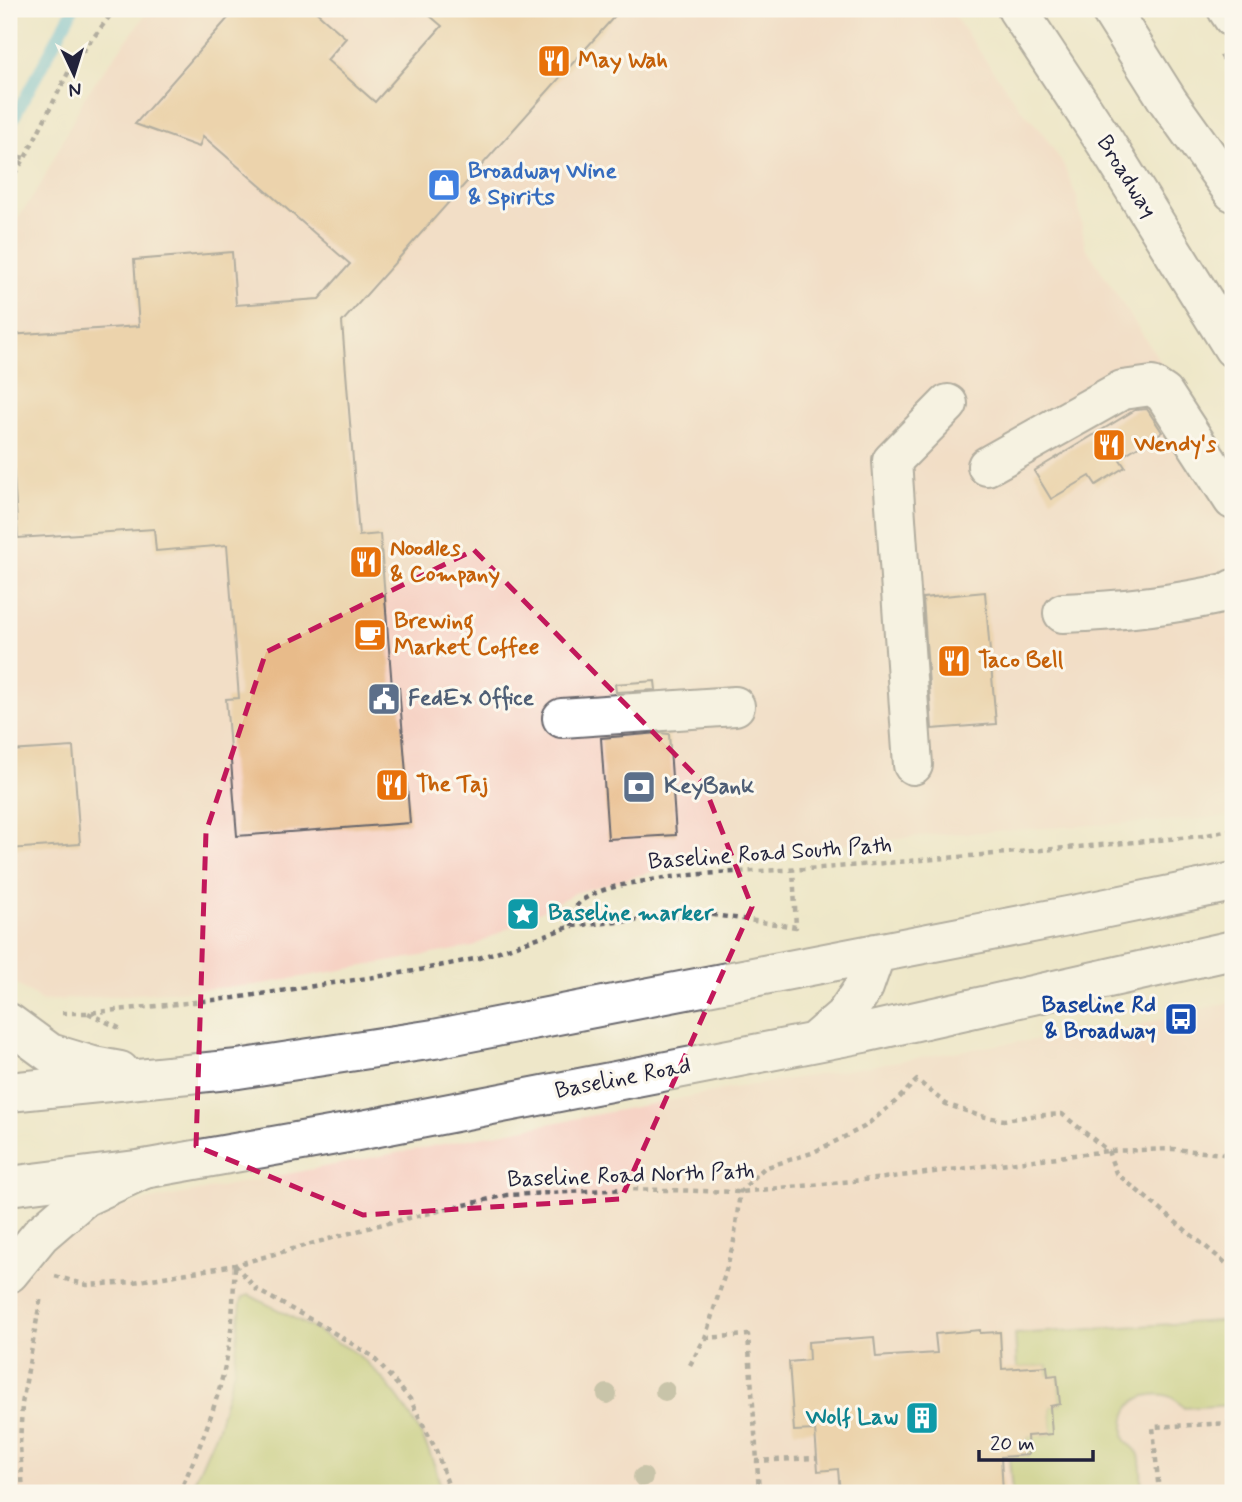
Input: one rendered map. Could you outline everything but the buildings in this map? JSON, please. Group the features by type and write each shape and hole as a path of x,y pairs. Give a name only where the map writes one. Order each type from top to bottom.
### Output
{"main road":[{"name":"Broadway","path":"1017,9 1105,142 1233,348"},
{"path":"1110,9 1168,101 1233,192"},
{"path":"1227,9 1233,18"},
{"path":"987,466 1122,390 1152,386 1164,394 1233,500"},
{"path":"913,765 892,461 948,404"},
{"path":"1063,613 1117,611 1191,601 1233,589"},
{"path":"562,718 735,706"},
{"path":"9,1092 238,1069 434,1039 1233,882"},
{"name":"Baseline Road","path":"9,1186 144,1169 347,1133 863,1032 1233,950"},
{"path":"815,1041 845,1015 864,987 876,953"},
{"path":"1152,968 1233,974"},
{"path":"9,1023 50,1052 93,1066 156,1078"},
{"path":"9,1273 41,1234 84,1198 144,1169"}],"path":[{"path":"9,182 71,67 115,9"},
{"path":"9,155 24,158"},
{"name":"Baseline Road South Path","path":"572,926 573,914 581,900 604,890 678,875 941,859 1189,837 1233,829"},
{"path":"88,1013 234,998 414,971 479,958 572,926 707,915 796,927 793,869"},
{"path":"690,1365 705,1338 734,1241 740,1192 764,1168 813,1153 864,1127 917,1080 946,1104 980,1116 1004,1120 1062,1115 1108,1151 1116,1173 1233,1268"},
{"name":"Baseline Road North Path","path":"50,1275 87,1285 134,1282 235,1265 379,1225 507,1195 626,1189 740,1192 1108,1151 1173,1149 1233,1155"},
{"path":"179,1493 202,1444 222,1383 230,1343 235,1265"},
{"path":"235,1265 257,1290 372,1356 410,1399 436,1450 451,1493"},
{"path":"23,1493 20,1445 22,1404 41,1292"},
{"path":"705,1338 748,1335 759,1493"},
{"path":"1158,1493 1153,1427 1233,1423"},
{"path":"757,1461 817,1458"}],"highlighted area":[{"path":"474,550 703,783 752,907 621,1199 363,1215 196,1146 206,832 266,652"}],"shaded area":[{"path":"150,9 949,9 1020,108 1043,133 1064,166 1077,198 1085,246 1233,474 1233,817 932,835 688,862 575,893 472,947 256,985 42,1001 9,979 9,231 40,186 85,96"},
{"path":"1233,1001 1233,1493 9,1493 9,1287 78,1223 121,1206 734,1088 1009,1043 1108,1033"}],"green space":[{"path":"249,1295 351,1350 372,1368 399,1399 422,1436 442,1493 189,1493 217,1430 234,1370 241,1302 243,1297"},
{"path":"1233,1320 1233,1405 1184,1408 1170,1397 1157,1395 1139,1398 1128,1410 1124,1421 1124,1436 1139,1455 1142,1493 1012,1493 1009,1457 1028,1455 1027,1436 1052,1434 1050,1406 1060,1404 1057,1376 1048,1376 1047,1366 1017,1368 1015,1334"}],"waterway":[{"path":"9,127 73,9"}],"place":[{"name":"May Wah","path":"554,61"},
{"name":"Broadway Wine & Spirits","path":"444,185"},
{"name":"Wendy's","path":"1109,445"},
{"name":"Noodles & Company","path":"366,562"},
{"name":"Brewing Market Coffee","path":"370,635"},
{"name":"Taco Bell","path":"954,661"},
{"name":"FedEx Office","path":"384,699"},
{"name":"The Taj","path":"392,785"},
{"name":"KeyBank","path":"639,787"},
{"name":"Baseline marker","path":"523,914"},
{"name":"Baseline Rd & Broadway","path":"1181,1019"},
{"name":"Wolf Law","path":"922,1418"}]}
